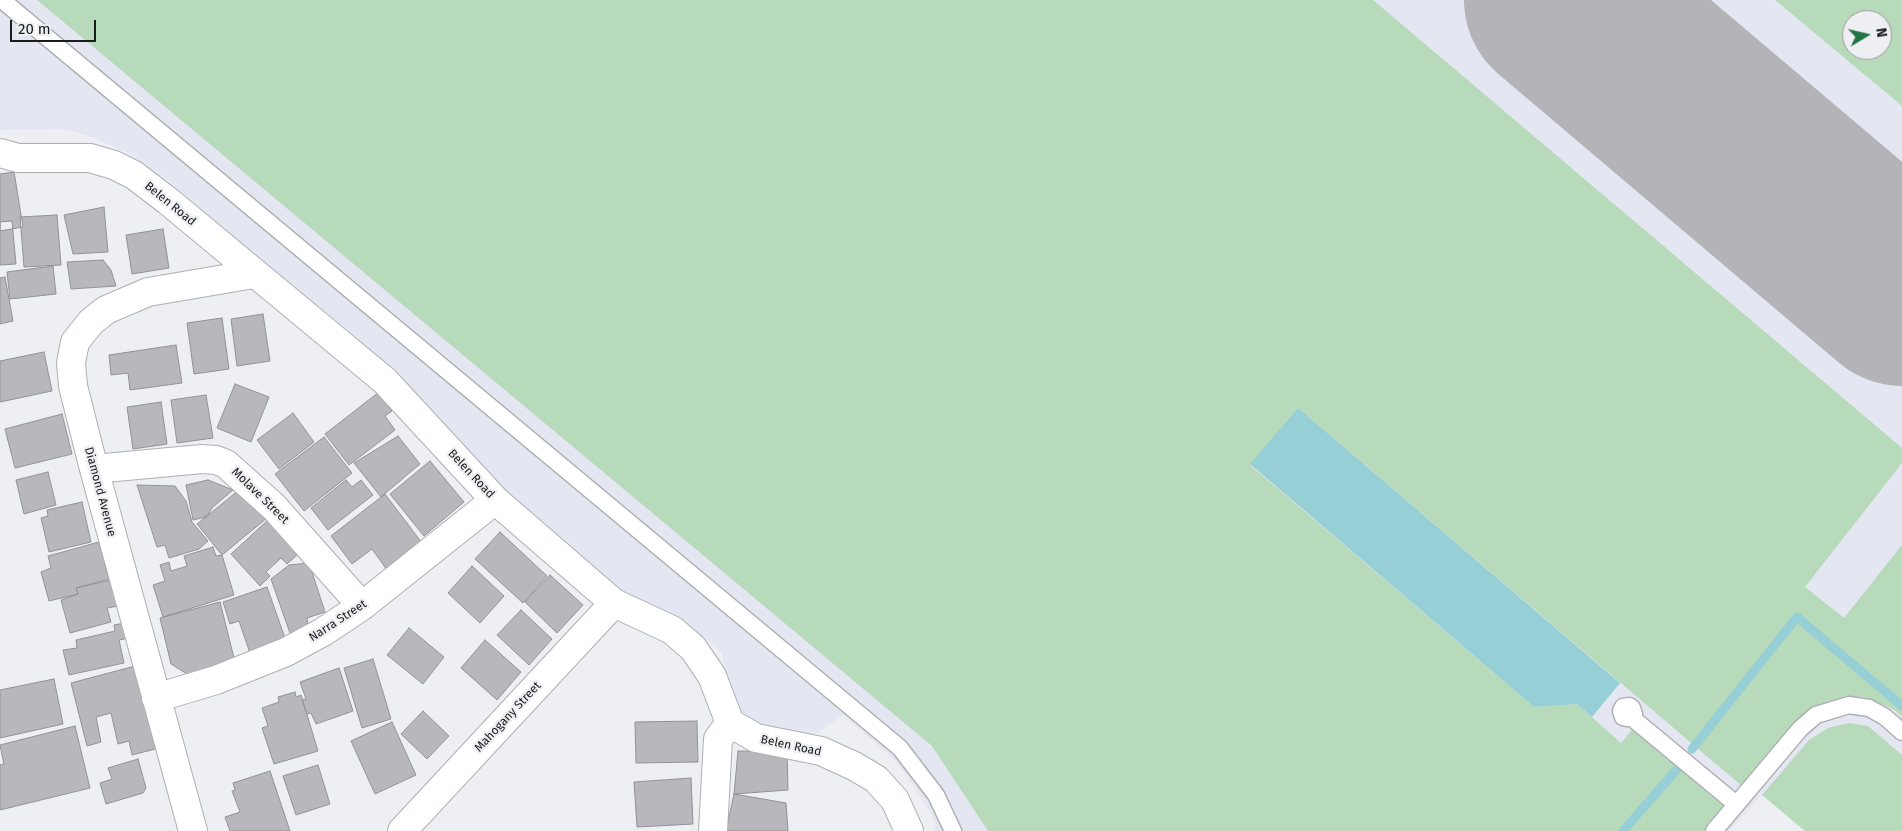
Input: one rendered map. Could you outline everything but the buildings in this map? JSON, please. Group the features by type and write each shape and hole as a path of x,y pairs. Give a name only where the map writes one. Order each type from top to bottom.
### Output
{"street":[{"name":"Belen Road","path":"0,153 18,158 90,158 114,165 134,175 385,381 495,500 614,603 672,630 693,648 712,676 730,723 756,738 821,751 854,766 876,779 895,800 909,831"},
{"name":"Diamond Avenue","path":"193,831 94,469 73,386 71,363 75,342 91,322 106,310 148,292 254,274"},
{"name":"Molave Street","path":"94,469 202,459 216,460 226,464 274,507 362,606"},
{"name":"Narra Street","path":"156,698 216,680 286,652 323,632 362,606 495,500"},
{"name":"Mahogany Street","path":"402,831 614,603"},
{"path":"713,831 718,739 730,723"}],"lane":[{"path":"2,0 900,748 936,795 953,831"},
{"path":"1714,831 1800,729 1816,715 1849,705 1869,708 1885,717 1902,732"},
{"path":"1631,717 1736,804"}],"shaded area":[{"path":"0,0 1902,0 1902,831 1805,831 1762,795 1729,831 936,831 932,815 905,773 892,758 843,715 816,734 767,733 745,725 732,699 722,654 715,645 613,588 503,497 382,364 347,329 268,268 167,179 130,154 89,136 64,129 0,130"}],"green space":[{"path":"37,0 1373,0 1902,448 1902,463 1805,587 1844,618 1902,545 1902,716 1893,709 1864,697 1846,696 1821,704 1805,714 1743,787 1298,408 1250,465 1534,707 1577,704 1621,743 1640,720 1735,801 1709,831 988,831 932,746"},
{"path":"1775,0 1902,0 1902,106 1847,60 1892,60 1892,10 1842,10 1842,56"},
{"path":"1849,723 1868,726 1902,755 1902,831 1805,831 1762,795 1809,740 1828,728"}],"water":[{"path":"1298,408 1620,683 1592,717 1577,704 1534,707 1250,464"}],"waterway":[{"path":"1692,749 1797,617 1902,706"},
{"path":"1623,831 1677,769"}],"runway":[{"path":"1561,0 1902,289"}]}
